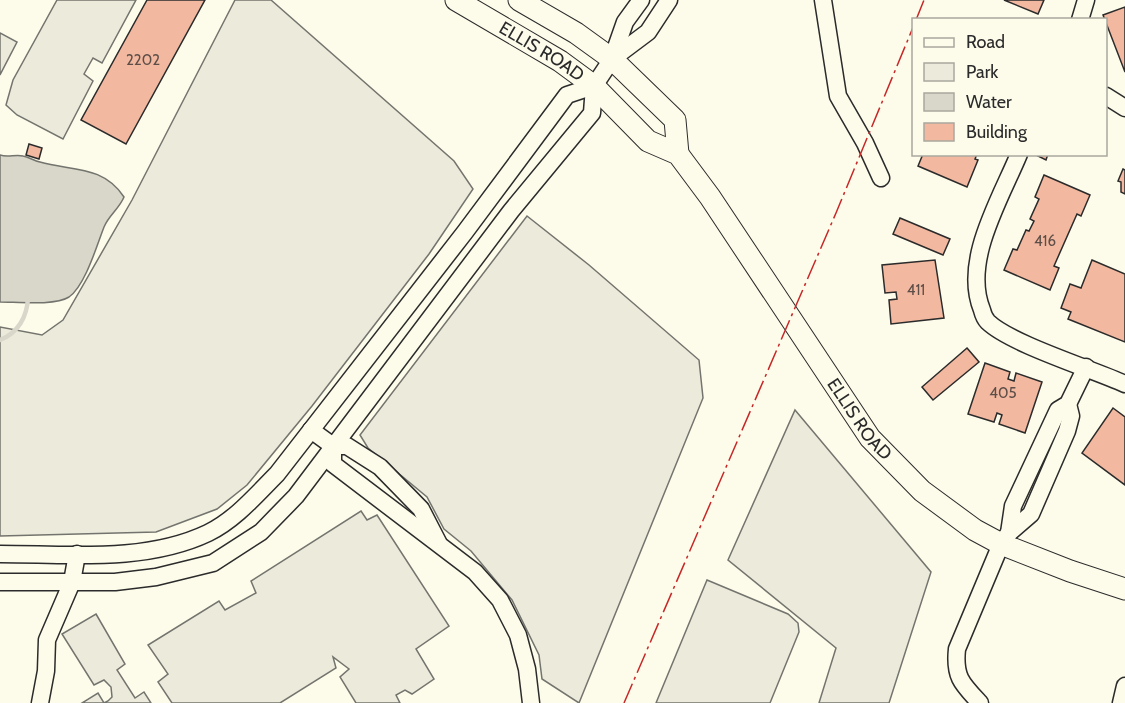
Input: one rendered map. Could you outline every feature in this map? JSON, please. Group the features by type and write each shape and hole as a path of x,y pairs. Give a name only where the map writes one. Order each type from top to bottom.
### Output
{"main road":[{"name":"ELLIS ROAD","path":"456,0 511,30 594,86 648,141 678,154 710,197 870,438 922,491 975,530 1005,538 1070,571 1125,589"},
{"name":"ELLIS ROAD","path":"519,0 576,33 612,59 675,120 678,154"}],"street":[{"path":"0,582 72,582 156,577 213,563 261,532 296,496 485,246 592,112 594,86 612,59 625,22 641,0"},
{"path":"612,59 648,32 669,0"},
{"path":"823,0 838,96 865,143 881,178"},
{"path":"1081,18 1086,0"},
{"path":"0,554 124,553 170,548 209,533 242,510 277,474 465,232 567,95 594,86"},
{"path":"1107,97 1125,108"},
{"path":"1018,156 981,246 974,276 976,297 986,321 1010,335 1125,384"},
{"path":"465,232 485,246"},
{"path":"980,703 961,683 955,667 956,658 971,615 1005,538 1012,506 1058,410 1068,404 1086,367"},
{"path":"1005,538 1031,514 1063,441 1071,416 1068,404"},
{"path":"311,430 333,446 347,446 380,467 421,509 440,546"},
{"path":"1047,434 1063,441"},
{"path":"333,446 333,464 475,572 500,600 518,635 527,669 531,703"},
{"path":"40,703 46,671 47,640 72,582 77,554"},
{"path":"1121,703 1125,686"}],"green space":[{"path":"235,0 271,0 454,161 473,189 429,254 312,406 247,485 217,509 156,532 0,536 0,327 42,335 63,320 132,200"},
{"path":"0,33 17,42 0,75"},
{"path":"527,216 589,265 699,360 703,398 579,703 542,679 539,655 512,600 471,551 444,529 427,497 368,448 360,435"},
{"path":"795,410 931,572 889,703 819,703 836,648 728,560"}],"shaded area":[{"path":"57,0 136,0 102,63 93,58 84,74 93,81 63,139 17,115 6,105 13,80"},
{"path":"361,511 367,520 377,515 449,626 416,649 434,679 412,694 405,690 396,695 400,703 356,703 340,677 349,669 333,657 336,668 280,703 172,703 158,682 168,674 148,645 219,601 225,610 256,593 251,581"},
{"path":"707,580 788,614 798,623 799,632 770,703 656,703"},
{"path":"96,614 125,664 117,670 135,698 144,692 151,703 104,703 112,697 111,687 104,680 94,685 62,634"},
{"path":"98,693 104,703 82,703"}],"water":[{"path":"0,155 23,156 96,174 116,187 124,197 106,223 80,284 75,292 63,300 45,303 0,302"}],"building":[{"path":"147,0 205,0 126,144 81,120"},
{"path":"1004,0 1044,0 1038,14"},
{"path":"1125,7 1125,72 1107,25 1107,18 1103,15"},
{"path":"29,144 42,148 39,159 26,155"},
{"path":"922,156 976,156 975,159 978,160 967,187 918,166"},
{"path":"1123,169 1125,170 1125,194 1121,192 1121,182 1118,181"},
{"path":"1044,175 1090,195 1081,216 1077,214 1054,266 1059,268 1050,290 1004,270 1013,249 1017,250 1026,230 1029,231 1034,221 1030,219 1039,199 1035,197"},
{"path":"900,218 950,239 943,255 893,234"},
{"path":"935,260 944,318 891,324 889,300 897,299 896,292 885,293 882,265"},
{"path":"1092,260 1125,274 1125,342 1068,319 1071,312 1061,308 1070,284 1081,288"},
{"path":"967,348 979,362 933,400 922,387"},
{"path":"985,363 1010,372 1008,379 1014,381 1016,373 1042,382 1025,433 999,424 1002,415 997,413 994,422 968,414"},
{"path":"1113,408 1125,417 1125,485 1082,453"}],"waterway":[{"path":"0,340 17,329 26,312 28,298"}],"power":[{"path":"917,18 924,0"},
{"path":"624,703 836,213 912,30"}]}
